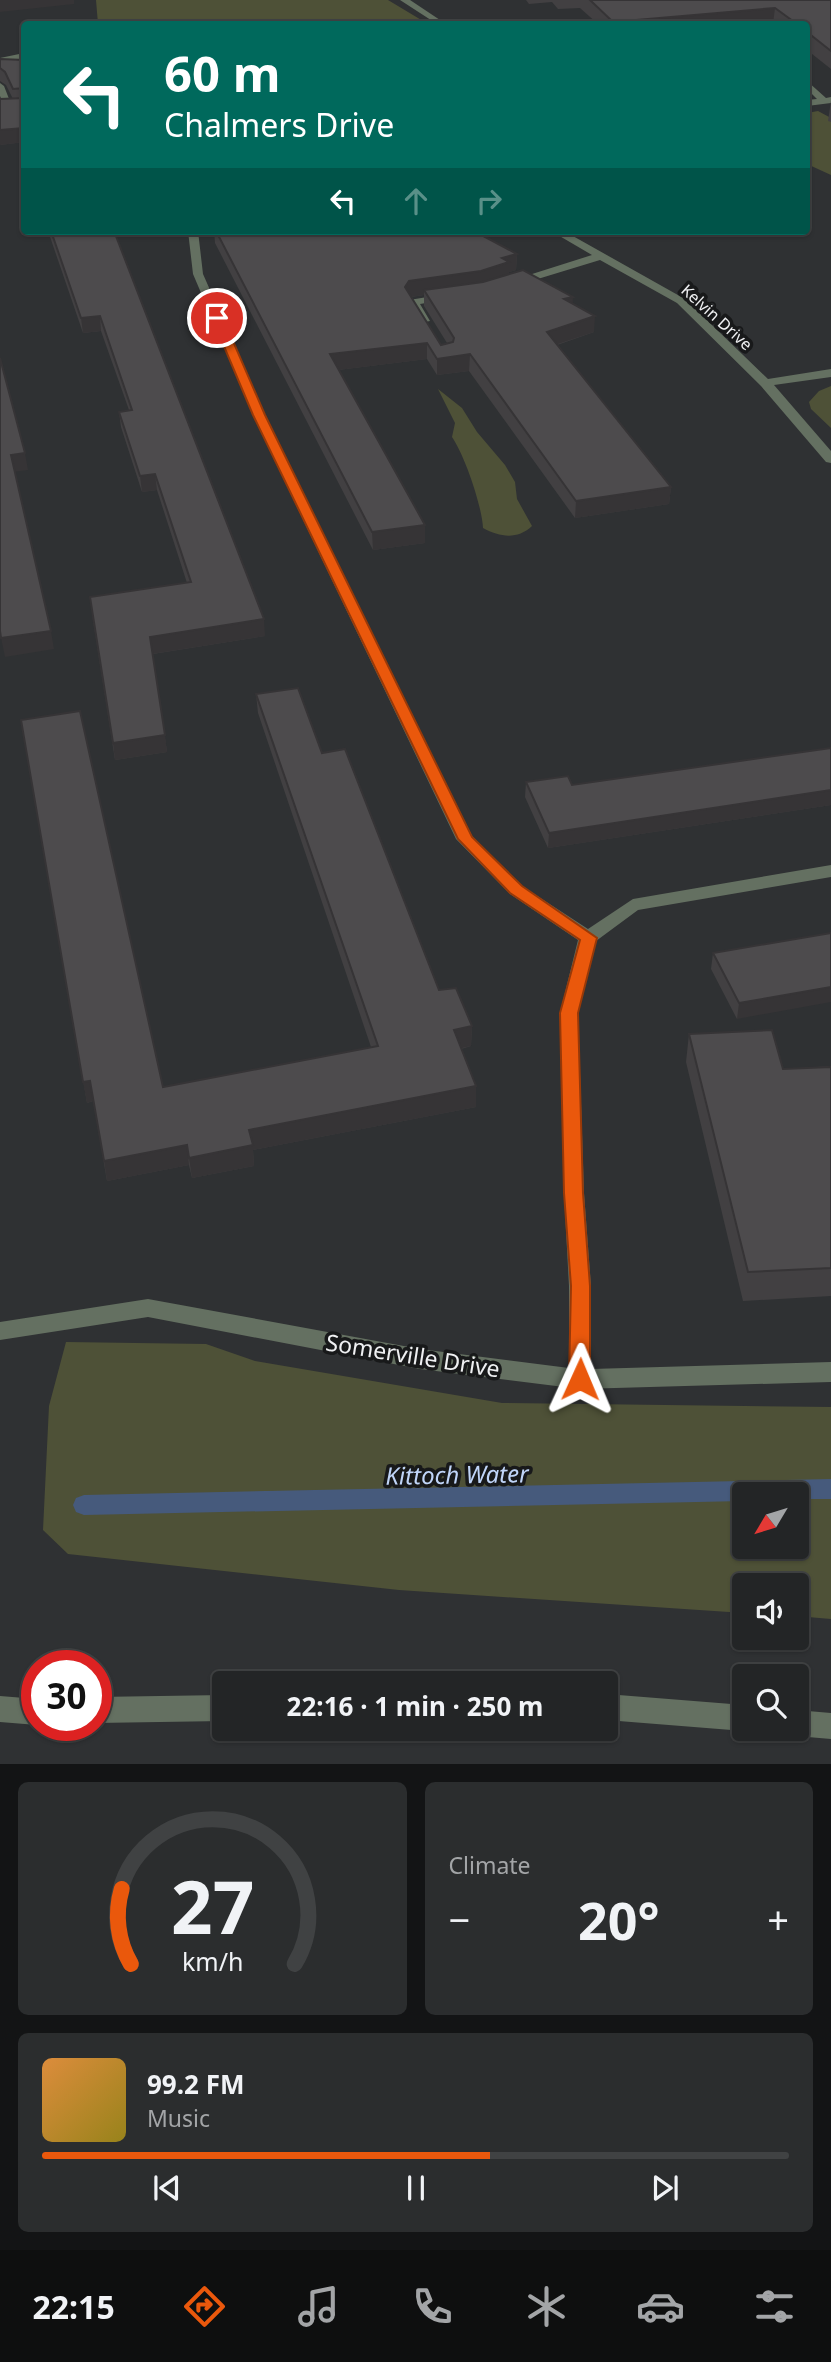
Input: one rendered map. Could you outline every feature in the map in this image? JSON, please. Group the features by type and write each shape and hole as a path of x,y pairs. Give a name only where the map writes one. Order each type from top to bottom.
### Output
{"street":[{"path":"404,0 437,21"},
{"path":"0,61 21,57"},
{"path":"0,86 5,108"},
{"path":"810,87 828,101"},
{"path":"810,103 828,101"},
{"path":"193,235 198,274 259,415 465,839 516,890 588,938"},
{"name":"Kelvin Drive","path":"563,235 681,301 765,383 831,459"},
{"path":"505,285 601,256"},
{"path":"433,334 413,302 459,296"},
{"path":"765,383 831,373"},
{"path":"580,1379 580,1286 574,1193 569,1013 588,938 633,905 831,872"},
{"name":"Somerville Drive","path":"0,1331 148,1308 420,1359 580,1379 831,1372"},
{"path":"112,1710 212,1708"},
{"path":"618,1708 732,1717"},
{"path":"0,1709 21,1711"},
{"path":"809,1724 831,1726"}],"green space":[{"path":"96,0 388,0 423,21 98,21"},
{"path":"818,111 831,118 831,175 810,165 810,112"},
{"path":"831,386 831,428 811,409 809,402 819,391"},
{"path":"438,389 462,408 477,432 505,465 515,482 517,499 532,526 526,530 508,536 483,528 472,481 452,437 455,423"},
{"path":"66,1342 206,1344 255,1361 502,1403 831,1407 831,1619 809,1617 809,1573 732,1573 732,1612 399,1590 68,1554 43,1530 49,1406"}],"building":[{"path":"590,0 831,0 831,51 810,34 810,21 793,21 775,8 612,21"},
{"path":"0,59 21,60 21,88 13,89 5,72 0,68"},
{"path":"21,98 21,128 0,130 0,99"},
{"path":"52,235 116,235 264,619 150,637 165,735 113,743 90,597 191,582 155,474 140,476 119,412 132,410 100,316 81,318"},
{"path":"218,235 481,235 517,254 502,258 509,262 481,271 409,281 405,287 441,345 453,342 454,338 424,290 483,282 523,270 573,297 564,299 595,316 547,332 671,487 576,501 470,354 437,359 427,343 330,354 425,525 372,532"},
{"path":"0,358 25,453 11,455 51,631 1,638 0,631"},
{"path":"298,688 322,753 345,749 439,990 456,988 472,1026 454,1030 476,1086 249,1130 253,1145 189,1158 187,1145 104,1161 90,1081 83,1082 21,720 80,711 163,1087 378,1046 256,694"},
{"path":"831,748 831,790 549,833 526,782 568,776 572,785"},
{"path":"831,933 831,987 739,1003 713,953"},
{"path":"772,1030 783,1069 831,1067 831,1268 748,1272 689,1034"}],"waterway":[{"name":"Kittoch Water","path":"84,1505 831,1489"}],"route":[{"path":"217,318 259,415 465,839 516,890 588,938 569,1013 574,1193 580,1286 580,1379"}]}
